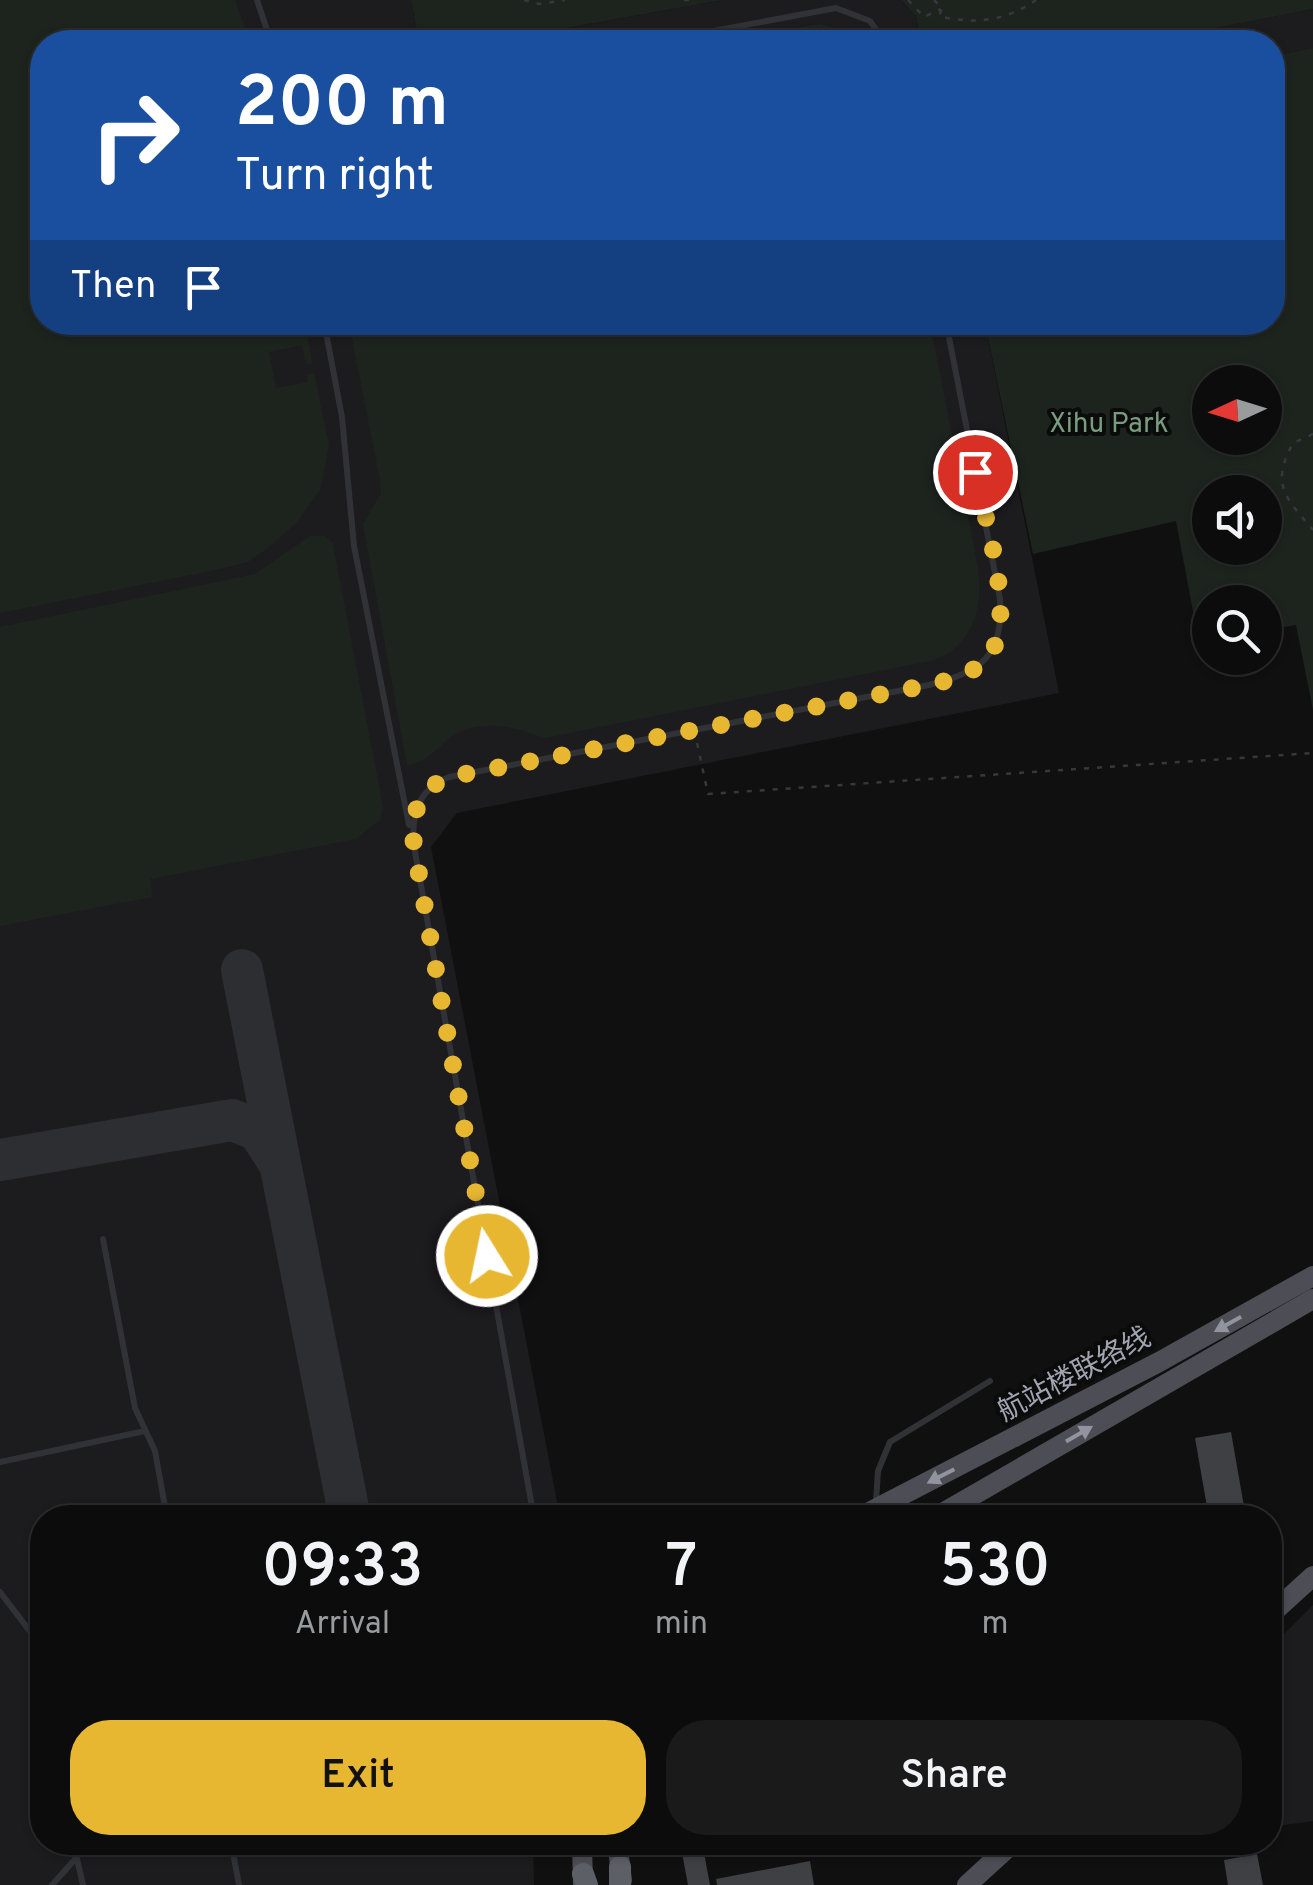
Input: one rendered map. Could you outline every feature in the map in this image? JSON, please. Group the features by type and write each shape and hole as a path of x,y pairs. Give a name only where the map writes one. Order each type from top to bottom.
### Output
{"main road":[{"name":"航站楼联络线","path":"888,1505 1313,1276"},
{"name":"航站楼联络线","path":"956,1505 1313,1299"},
{"path":"1282,1604 1313,1576"},
{"path":"583,1855 584,1881"},
{"path":"967,1885 1000,1855"}],"lane":[{"path":"257,0 267,30"},
{"path":"718,30 836,8 870,20 877,30"},
{"path":"326,335 342,417 354,546 414,846 532,1505"},
{"path":"414,846 416,806 442,780 948,680 972,671 993,652 1002,623 1000,599 949,335"},
{"path":"102,1238 135,1408 154,1451 165,1505"},
{"path":"872,1505 878,1471 890,1442 990,1382"},
{"path":"0,1462 145,1431"},
{"path":"0,1592 30,1631"},
{"path":"233,1855 239,1885"},
{"path":"52,1885 77,1857"},
{"path":"77,1857 83,1885"}],"path":[{"path":"524,0 540,4 564,0"},
{"path":"908,0 924,17 942,8"},
{"path":"934,0 942,8"},
{"path":"942,8 939,16 982,21 1014,14 1036,0"},
{"path":"1313,434 1292,443 1282,468 1284,496 1313,530"},
{"path":"694,729 708,794 1313,753"}],"shaded area":[{"path":"0,0 411,0 417,30 30,30 30,335 987,335 1059,693 457,813 431,847 558,1505 30,1505 30,1855 533,1855 534,1885 0,1885"},
{"path":"723,0 901,0 916,16 919,30 555,30"},
{"path":"1313,9 1313,48 1285,54 1285,30 1206,30"},
{"path":"1313,1605 1313,1821 1282,1825 1282,1636"}],"green space":[{"path":"0,0 235,0 246,30 30,30 30,335 307,335 312,363 306,365 302,345 269,352 276,388 308,382 307,375 314,373 329,445 320,490 296,523 248,562 0,613"},
{"path":"411,0 723,0 555,30 417,30"},
{"path":"901,0 1313,0 1313,9 1206,30 919,30 916,16"},
{"path":"820,24 840,30 783,30"},
{"name":"Xihu Park","path":"1313,48 1313,710 1296,625 1282,627 1282,585 1192,585 1192,606 1176,521 1033,554 987,335 1285,335 1285,54"},
{"path":"351,335 932,335 978,568 977,610 959,644 935,660 544,738 507,727 469,728 424,759 407,765 363,524 381,493"},
{"path":"310,536 325,536 333,544 383,807 380,820 356,839 150,879 152,897 0,926 0,627 255,574"}],"building":[{"path":"1231,1432 1244,1505 1207,1505 1195,1438"},
{"path":"682,1855 704,1855 710,1885 688,1885"},
{"path":"1257,1855 1263,1885 1228,1885 1224,1860"},
{"path":"810,1861 814,1885 717,1885 716,1879"}],"taxiway":[{"path":"242,970 347,1505"},
{"path":"0,1160 232,1120 258,1130 280,1164"}],"route":[{"path":"487,1256 414,846 416,806 427,791 449,777 929,685 972,671 993,652 1002,623 975,472"}]}
